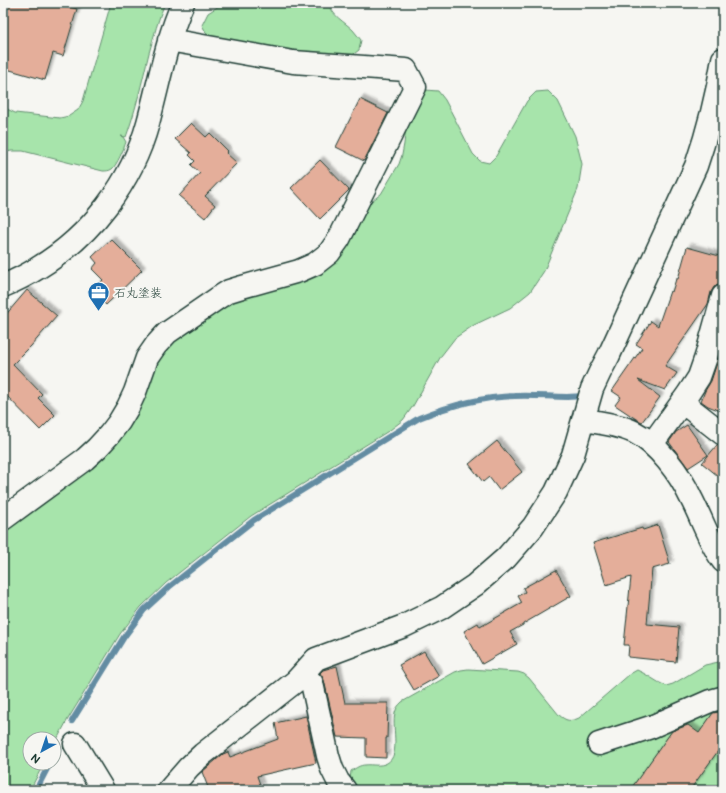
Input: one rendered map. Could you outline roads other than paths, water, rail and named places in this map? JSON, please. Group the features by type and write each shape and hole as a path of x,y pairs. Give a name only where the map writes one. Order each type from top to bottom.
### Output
{"street":[{"path":"3,286 38,268 60,253 80,236 98,217 114,196 128,173 146,131 169,40 183,3"},
{"path":"3,519 85,459 105,440 128,407 147,358 167,333 229,291 299,271 316,264 329,253 339,239 414,87 406,70 293,62 169,40"},
{"path":"169,790 189,767 203,754 296,681 316,660 404,626 441,608 475,585 506,558 533,527 556,492 573,455 588,404 600,372 616,341 696,166 706,137 721,83 723,59"},
{"path":"652,444 699,377 723,296"},
{"path":"682,402 723,434"},
{"path":"588,404 611,424 633,431 652,444 672,467 691,497 708,535 723,561"},
{"path":"303,675 312,684 332,769 338,781 346,790"},
{"path":"599,744 651,727 710,701 721,698 723,700"},
{"path":"75,744 103,790"}],"waterway":[{"path":"72,721 124,637 144,610 169,587 254,520 419,418 431,413 466,402 490,398 521,396 586,396"},
{"path":"36,790 46,771"}],"place":[{"name":"石丸塗装","path":"99,312"}]}
